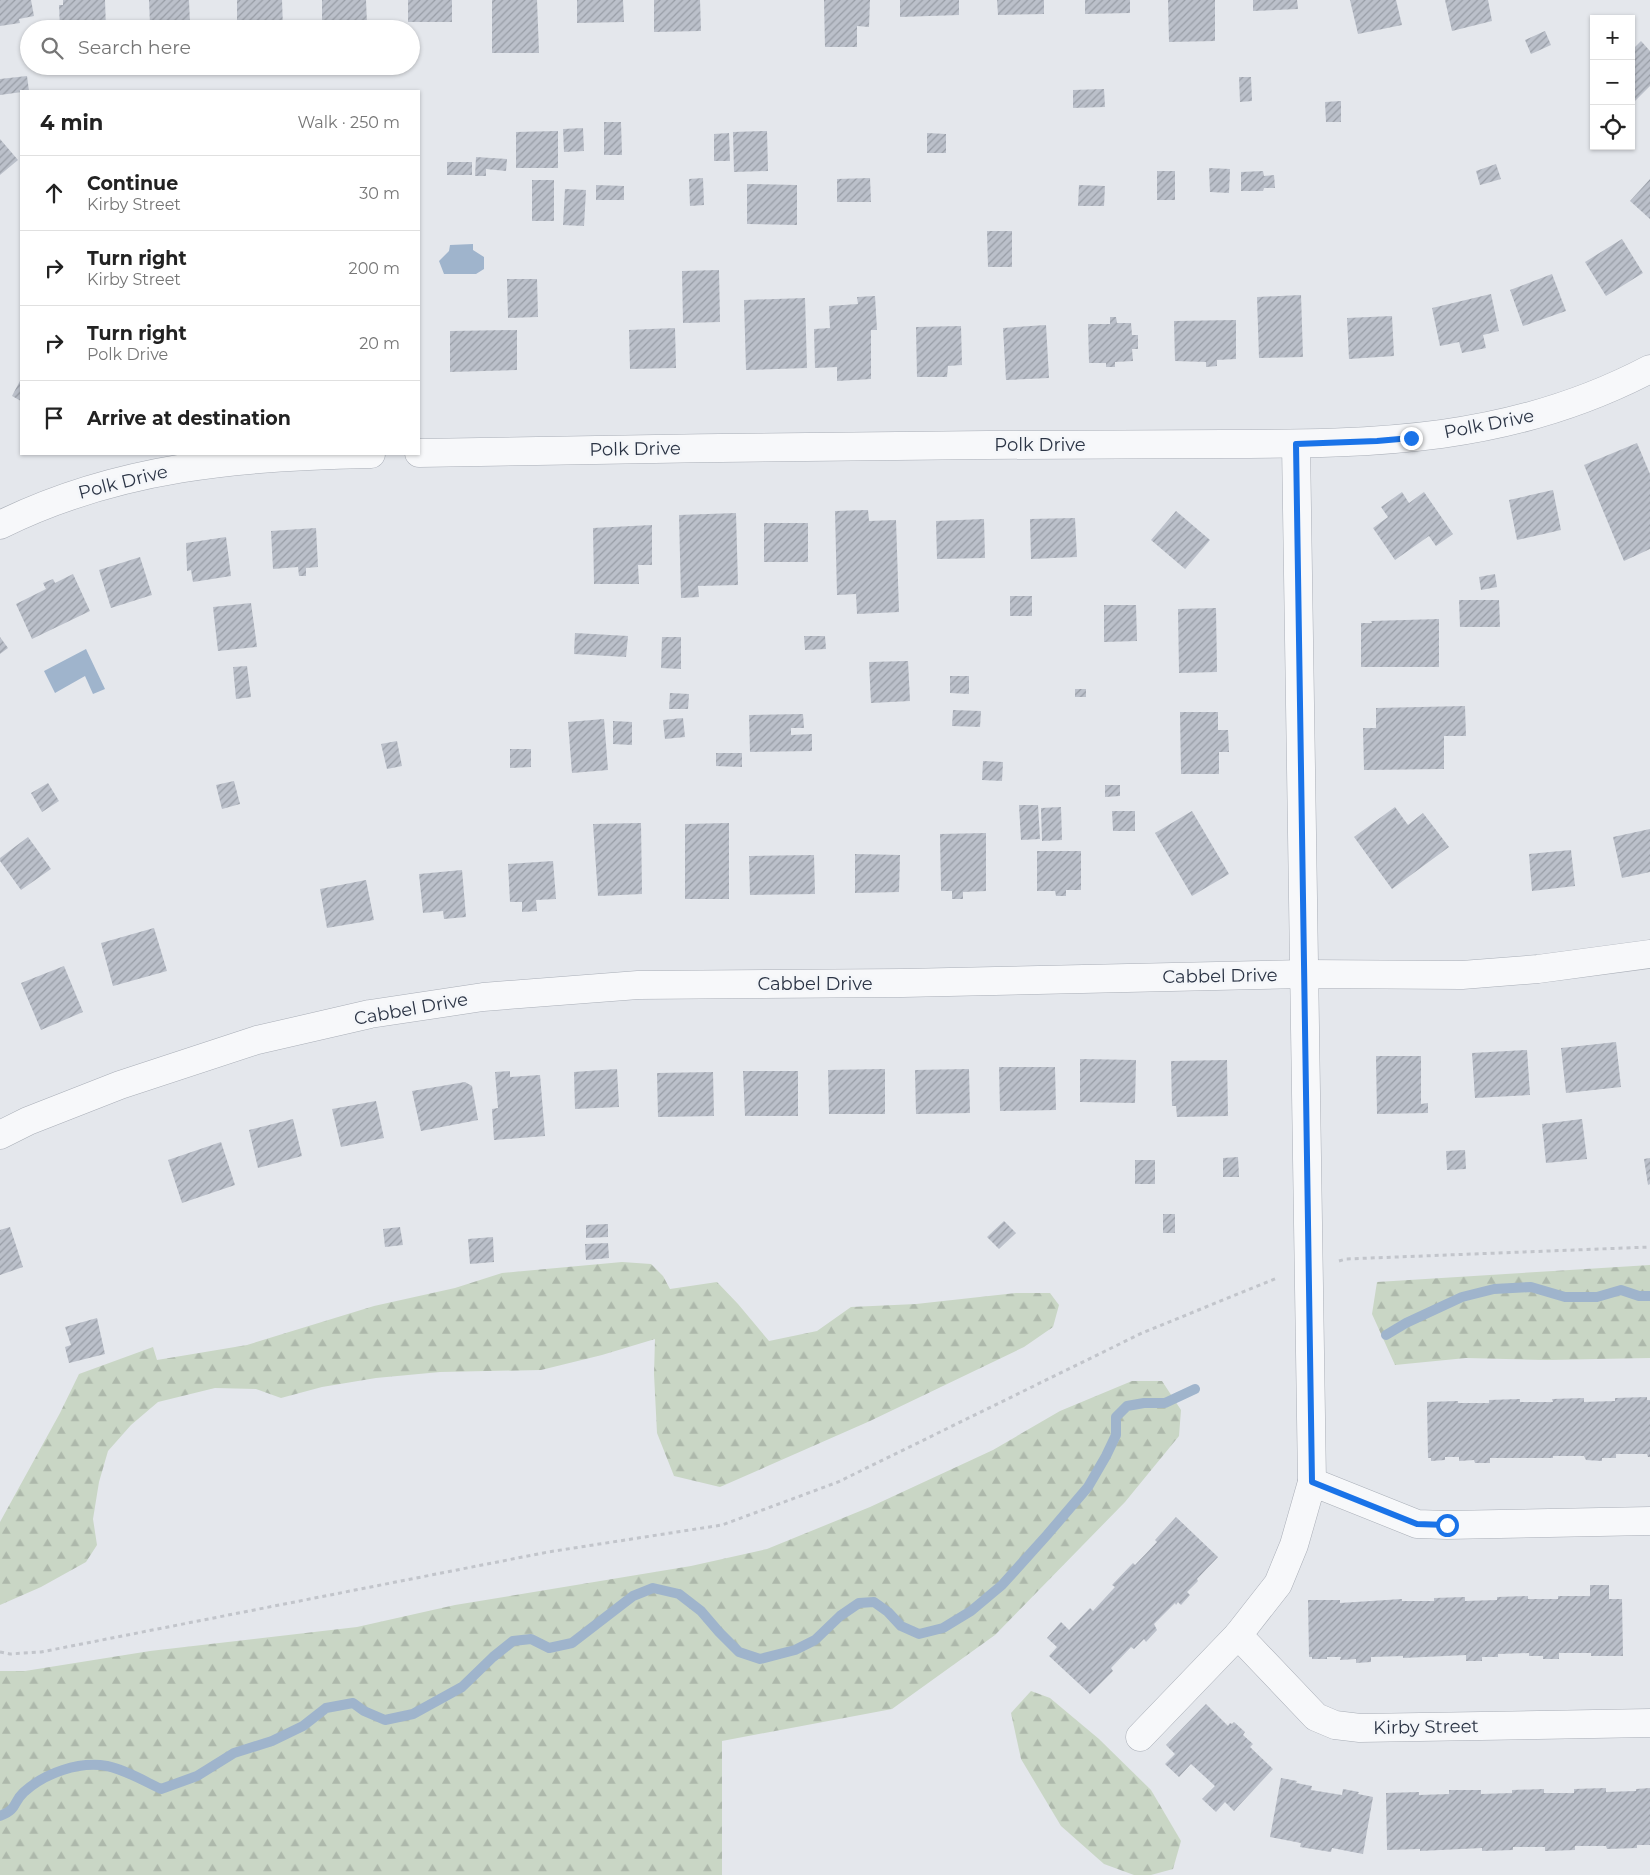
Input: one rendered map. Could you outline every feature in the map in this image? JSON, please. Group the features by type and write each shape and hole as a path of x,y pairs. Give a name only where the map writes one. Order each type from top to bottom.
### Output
{"street":[{"name":"Polk Drive","path":"420,453 816,446 1296,444 1386,440 1487,427 1527,418 1565,407 1603,392 1650,369"},
{"path":"1140,1737 1238,1636 1278,1584 1294,1545 1312,1482 1296,444"},
{"name":"Polk Drive","path":"0,525 56,500 88,489 172,470 218,462 297,455"},
{"name":"Cabbel Drive","path":"0,1134 28,1121 120,1086 257,1040 370,1014 483,997 638,985 903,983 1305,974 1462,975 1538,969 1650,954"},
{"path":"1312,1482 1417,1524 1650,1521"},
{"name":"Kirby Street","path":"1238,1636 1316,1717 1335,1725 1360,1728 1650,1723"}],"path":[{"path":"0,1652 10,1654 41,1652 548,1552 722,1525 838,1482 1142,1333 1265,1282 1346,1259 1650,1248"}],"green space":[{"path":"622,1262 651,1264 663,1276 670,1289 717,1282 769,1341 817,1331 851,1307 916,1304 1016,1293 1050,1293 1059,1305 1053,1327 1024,1347 870,1421 720,1487 674,1476 657,1433 654,1374 655,1339 602,1355 541,1370 440,1372 376,1378 322,1387 281,1398 256,1389 215,1388 158,1402 131,1425 108,1451 99,1482 93,1519 97,1545 86,1562 41,1587 0,1605 0,1522 60,1413 79,1374 153,1347 157,1360 247,1345 374,1306 455,1288 502,1273"},
{"path":"1650,1265 1650,1358 1546,1360 1466,1358 1395,1365 1372,1314 1377,1282"},
{"path":"1132,1381 1162,1381 1181,1410 1179,1436 1125,1502 995,1635 892,1709 722,1741 722,1875 0,1875 0,1671 25,1671 150,1651 357,1627 455,1605 691,1566 767,1549 870,1507 993,1450 1060,1411"},
{"path":"1031,1691 1050,1698 1099,1739 1151,1790 1181,1841 1173,1869 1151,1875 1134,1875 1104,1864 1061,1826 1021,1759 1011,1713"}],"water":[{"path":"473,244 473,250 484,257 484,269 476,274 444,274 439,261 449,251 450,245"},
{"path":"86,649 105,689 93,694 85,676 55,693 44,671"}],"building":[{"path":"0,0 31,0 34,16 19,19 20,23 0,26"},
{"path":"63,0 105,0 106,20 60,20 59,5 63,5"},
{"path":"149,0 189,0 190,20 150,20"},
{"path":"237,0 282,0 283,20 237,20"},
{"path":"322,0 366,0 367,20 322,20"},
{"path":"408,0 452,0 452,22 408,20"},
{"path":"492,0 537,0 539,53 492,53"},
{"path":"577,0 623,0 624,22 577,23"},
{"path":"654,0 700,0 701,31 654,32"},
{"path":"824,0 870,0 869,27 857,26 857,47 825,47"},
{"path":"900,0 959,0 959,15 900,17"},
{"path":"997,0 1044,0 1044,14 998,15"},
{"path":"1085,0 1130,0 1130,13 1085,14"},
{"path":"1168,0 1215,0 1215,41 1169,42"},
{"path":"1253,0 1297,0 1298,9 1253,11"},
{"path":"1350,0 1396,0 1402,25 1358,34"},
{"path":"1445,0 1488,0 1492,21 1452,31"},
{"path":"1545,31 1551,45 1531,54 1525,40"},
{"path":"1641,41 1650,51 1650,86 1635,101 1635,60 1635,47"},
{"path":"27,76 29,90 20,90 20,92 0,95 0,79"},
{"path":"1239,77 1251,77 1252,101 1240,102"},
{"path":"1104,89 1105,107 1073,108 1073,90"},
{"path":"1341,101 1341,122 1326,122 1325,102"},
{"path":"604,122 621,122 622,155 604,155"},
{"path":"583,128 584,151 564,152 563,129"},
{"path":"558,131 558,168 516,168 516,132"},
{"path":"767,131 768,171 734,172 733,132"},
{"path":"729,133 730,161 714,161 714,134"},
{"path":"927,133 946,134 946,153 927,153"},
{"path":"0,139 18,160 0,175"},
{"path":"476,157 507,159 506,171 486,169 486,176 475,176"},
{"path":"447,162 472,162 472,175 447,175"},
{"path":"1496,164 1501,179 1480,185 1476,171"},
{"path":"1209,168 1230,169 1229,193 1210,192"},
{"path":"1157,171 1175,171 1175,200 1157,200"},
{"path":"1263,171 1264,176 1274,175 1275,188 1264,188 1263,191 1241,191 1241,172"},
{"path":"703,178 704,205 690,206 689,179"},
{"path":"870,178 871,202 837,202 837,179"},
{"path":"1650,179 1650,219 1630,201"},
{"path":"532,180 554,180 554,221 532,221"},
{"path":"747,184 797,185 797,225 747,224"},
{"path":"596,185 624,186 624,200 596,200"},
{"path":"1079,185 1105,186 1104,206 1078,206"},
{"path":"565,189 586,190 584,226 563,225"},
{"path":"987,231 1012,231 1012,267 988,267"},
{"path":"1622,239 1643,273 1606,296 1585,262"},
{"path":"719,270 720,322 683,323 682,271"},
{"path":"1552,274 1566,311 1523,326 1510,290"},
{"path":"507,279 537,279 538,317 508,318"},
{"path":"1491,294 1499,331 1483,335 1486,348 1462,353 1459,342 1440,346 1432,308"},
{"path":"1301,295 1303,357 1259,358 1257,297"},
{"path":"875,296 877,330 871,330 871,379 837,381 837,367 815,368 814,329 830,328 829,306 858,304 857,297"},
{"path":"805,298 807,368 746,370 744,300"},
{"path":"1392,316 1394,356 1349,359 1347,318"},
{"path":"1110,317 1116,317 1117,323 1131,323 1132,335 1138,335 1138,349 1132,349 1133,361 1115,362 1115,367 1106,367 1106,363 1089,363 1088,324 1110,324"},
{"path":"1236,320 1236,359 1217,360 1217,366 1206,367 1206,362 1175,361 1174,321"},
{"path":"1046,325 1049,378 1006,380 1003,328"},
{"path":"961,326 962,365 948,366 947,377 917,377 916,327"},
{"path":"675,328 676,368 630,369 629,330"},
{"path":"517,330 517,370 450,372 450,331"},
{"path":"20,381 20,400 12,396"},
{"path":"1637,443 1650,474 1650,549 1624,561 1584,465"},
{"path":"1553,490 1561,530 1517,540 1509,500"},
{"path":"1402,492 1409,503 1424,492 1453,534 1436,546 1429,536 1395,560 1373,528 1388,517 1381,507"},
{"path":"868,510 869,521 896,520 899,612 857,614 856,594 837,595 835,511"},
{"path":"1176,511 1210,540 1185,569 1151,540"},
{"path":"736,513 738,585 698,586 699,597 681,598 679,515"},
{"path":"1075,518 1077,557 1031,559 1030,519"},
{"path":"984,519 985,558 937,559 936,521"},
{"path":"764,523 808,523 808,562 764,562"},
{"path":"652,525 652,565 638,565 639,584 594,584 593,528"},
{"path":"316,528 318,567 306,568 306,576 299,576 298,567 273,569 271,531"},
{"path":"226,537 231,576 193,582 191,570 187,571 186,543"},
{"path":"140,557 152,595 111,608 99,570"},
{"path":"73,574 90,611 32,639 16,604 46,589 43,583 53,579 55,583"},
{"path":"1495,574 1497,587 1481,590 1479,577"},
{"path":"1010,596 1032,596 1032,616 1010,616"},
{"path":"1459,600 1499,600 1500,627 1460,627"},
{"path":"251,603 257,647 218,651 213,607"},
{"path":"1104,605 1136,605 1137,641 1104,642"},
{"path":"1216,608 1217,672 1179,673 1178,609"},
{"path":"1439,619 1439,667 1361,667 1361,623"},
{"path":"575,633 628,636 626,657 574,654"},
{"path":"804,636 825,636 826,649 805,650"},
{"path":"0,637 8,648 0,654"},
{"path":"662,637 681,637 681,669 661,668"},
{"path":"908,661 910,701 871,703 869,662"},
{"path":"247,666 251,697 236,699 233,667"},
{"path":"950,676 969,676 969,694 950,693"},
{"path":"1075,689 1086,689 1086,697 1075,697"},
{"path":"670,693 689,694 688,709 669,709"},
{"path":"1465,706 1466,736 1444,736 1444,769 1364,770 1363,728 1376,728 1376,708"},
{"path":"953,710 981,711 980,727 952,726"},
{"path":"1180,712 1218,712 1218,730 1228,730 1229,752 1219,752 1219,774 1181,774"},
{"path":"803,714 804,728 791,728 791,735 812,734 812,751 750,752 749,715"},
{"path":"683,718 685,737 665,739 663,720"},
{"path":"604,719 608,770 572,773 568,722"},
{"path":"613,721 632,722 632,745 613,744"},
{"path":"397,741 402,766 387,769 381,744"},
{"path":"510,749 531,749 531,767 510,768"},
{"path":"716,753 742,753 742,767 716,766"},
{"path":"983,761 1003,762 1002,781 982,780"},
{"path":"234,781 240,804 222,809 216,785"},
{"path":"48,783 59,801 42,812 31,793"},
{"path":"1105,785 1120,785 1120,796 1105,797"},
{"path":"1019,805 1038,805 1040,839 1021,840"},
{"path":"1061,807 1062,840 1042,841 1041,808"},
{"path":"1395,807 1408,825 1423,813 1449,847 1392,889 1354,837"},
{"path":"1112,811 1135,811 1135,831 1113,831"},
{"path":"1192,811 1229,874 1192,896 1155,833"},
{"path":"641,823 642,894 598,896 593,824"},
{"path":"729,823 729,899 685,899 685,824"},
{"path":"1650,829 1650,872 1622,878 1613,837"},
{"path":"986,833 986,891 963,892 963,899 952,899 952,891 941,891 940,834"},
{"path":"28,837 51,869 21,890 0,861 0,858"},
{"path":"1571,850 1575,886 1532,891 1529,854"},
{"path":"1037,851 1081,851 1081,890 1066,890 1066,896 1056,896 1055,891 1037,891"},
{"path":"855,854 900,855 899,892 855,893"},
{"path":"814,855 815,894 750,895 749,856"},
{"path":"553,861 556,899 536,900 537,911 522,912 522,902 510,902 508,864"},
{"path":"462,870 466,917 444,919 443,911 423,913 419,874"},
{"path":"366,880 374,920 327,928 320,889"},
{"path":"154,928 167,971 113,986 101,943"},
{"path":"64,966 83,1012 41,1030 21,983"},
{"path":"1616,1042 1621,1087 1566,1093 1561,1048"},
{"path":"1527,1050 1530,1095 1475,1098 1472,1053"},
{"path":"1376,1056 1421,1056 1421,1104 1428,1103 1428,1113 1377,1114"},
{"path":"1080,1059 1136,1060 1135,1103 1080,1102"},
{"path":"1227,1060 1228,1116 1177,1117 1176,1106 1172,1106 1171,1061"},
{"path":"999,1067 1055,1067 1056,1110 1000,1111"},
{"path":"617,1069 619,1107 575,1109 574,1072"},
{"path":"885,1069 885,1114 829,1114 828,1070"},
{"path":"969,1069 970,1113 916,1114 915,1070"},
{"path":"510,1071 510,1077 540,1075 545,1136 494,1140 492,1109 498,1108 495,1072"},
{"path":"743,1071 798,1071 798,1116 745,1116"},
{"path":"713,1072 714,1116 658,1117 657,1073"},
{"path":"465,1082 472,1086 478,1120 421,1131 412,1091"},
{"path":"376,1101 384,1138 341,1147 332,1109"},
{"path":"293,1119 302,1156 258,1168 249,1130"},
{"path":"1582,1119 1587,1159 1546,1163 1542,1124"},
{"path":"221,1142 235,1185 182,1203 168,1160"},
{"path":"1465,1150 1466,1169 1447,1170 1446,1151"},
{"path":"1238,1157 1239,1177 1223,1177 1223,1158"},
{"path":"1650,1158 1650,1184 1648,1185 1644,1159"},
{"path":"1135,1160 1155,1160 1155,1184 1135,1184"},
{"path":"1163,1214 1175,1214 1175,1233 1163,1233"},
{"path":"1004,1221 1016,1233 999,1249 987,1237"},
{"path":"608,1224 608,1237 586,1238 586,1225"},
{"path":"10,1227 23,1267 0,1275 0,1230"},
{"path":"400,1227 403,1245 385,1247 383,1229"},
{"path":"493,1237 494,1262 470,1264 468,1239"},
{"path":"608,1243 609,1258 586,1260 585,1244"},
{"path":"97,1318 105,1354 69,1363 65,1347 71,1345 65,1327"},
{"path":"1647,1397 1647,1400 1650,1400 1650,1457 1647,1454 1616,1454 1616,1458 1602,1458 1602,1461 1586,1460 1584,1456 1490,1458 1490,1463 1475,1463 1474,1460 1459,1461 1459,1457 1445,1457 1445,1460 1431,1461 1431,1458 1428,1458 1427,1402 1489,1403 1489,1400 1520,1399 1520,1402 1553,1402 1552,1399 1584,1398 1584,1402 1615,1401 1615,1398"},
{"path":"1176,1517 1218,1557 1197,1579 1198,1581 1187,1592 1190,1595 1181,1605 1178,1602 1176,1605 1175,1603 1154,1624 1157,1630 1146,1642 1144,1639 1134,1649 1131,1647 1111,1668 1113,1671 1090,1694 1049,1656 1057,1647 1047,1638 1061,1622 1069,1630 1090,1608 1093,1611 1115,1587 1112,1585 1157,1542 1155,1540"},
{"path":"1590,1585 1609,1585 1609,1599 1622,1599 1623,1656 1559,1653 1559,1659 1543,1659 1543,1656 1529,1656 1529,1653 1498,1654 1498,1657 1482,1657 1482,1661 1466,1661 1466,1655 1403,1658 1403,1656 1371,1657 1371,1662 1356,1663 1356,1659 1340,1660 1341,1657 1312,1659 1312,1657 1309,1657 1308,1600 1340,1600 1340,1603 1402,1599 1402,1601 1434,1601 1434,1598 1465,1597 1465,1601 1497,1600 1497,1597 1528,1596 1528,1599 1558,1599 1558,1596 1590,1596"},
{"path":"1206,1704 1228,1726 1234,1722 1245,1732 1243,1735 1253,1744 1250,1747 1273,1769 1234,1811 1225,1802 1216,1812 1202,1799 1215,1786 1191,1764 1179,1777 1165,1764 1175,1754 1166,1745"},
{"path":"1281,1778 1312,1786 1311,1790 1342,1795 1343,1789 1373,1797 1363,1854 1332,1848 1331,1852 1300,1847 1301,1843 1270,1837"},
{"path":"1606,1788 1606,1792 1636,1791 1636,1789 1650,1788 1650,1845 1637,1845 1637,1848 1607,1849 1606,1846 1575,1846 1575,1850 1545,1851 1545,1847 1513,1847 1513,1850 1482,1851 1482,1848 1420,1851 1420,1849 1387,1850 1386,1793 1419,1792 1419,1795 1449,1794 1449,1790 1481,1790 1481,1794 1512,1793 1512,1790 1544,1789 1544,1793 1574,1793 1574,1789"}],"waterway":[{"path":"1386,1335 1406,1323 1462,1297 1494,1289 1531,1287 1565,1297 1597,1297 1621,1290 1639,1296 1650,1296"},
{"path":"0,1816 13,1808 20,1796 32,1785 52,1774 74,1767 85,1765 107,1766 128,1773 161,1789 197,1776 234,1753 272,1741 303,1726 326,1708 353,1703 364,1711 385,1720 413,1714 462,1687 493,1657 513,1641 531,1639 549,1648 572,1643 633,1596 653,1588 679,1594 701,1611 739,1652 760,1659 795,1650 815,1640 840,1616 859,1603 874,1602 888,1612 901,1626 919,1634 943,1628 971,1611 1002,1585 1088,1487 1116,1435 1116,1417 1127,1406 1144,1403 1165,1403 1195,1389"}],"route":[{"path":"1411,438 1296,444 1312,1482 1417,1524 1447,1525"}]}
